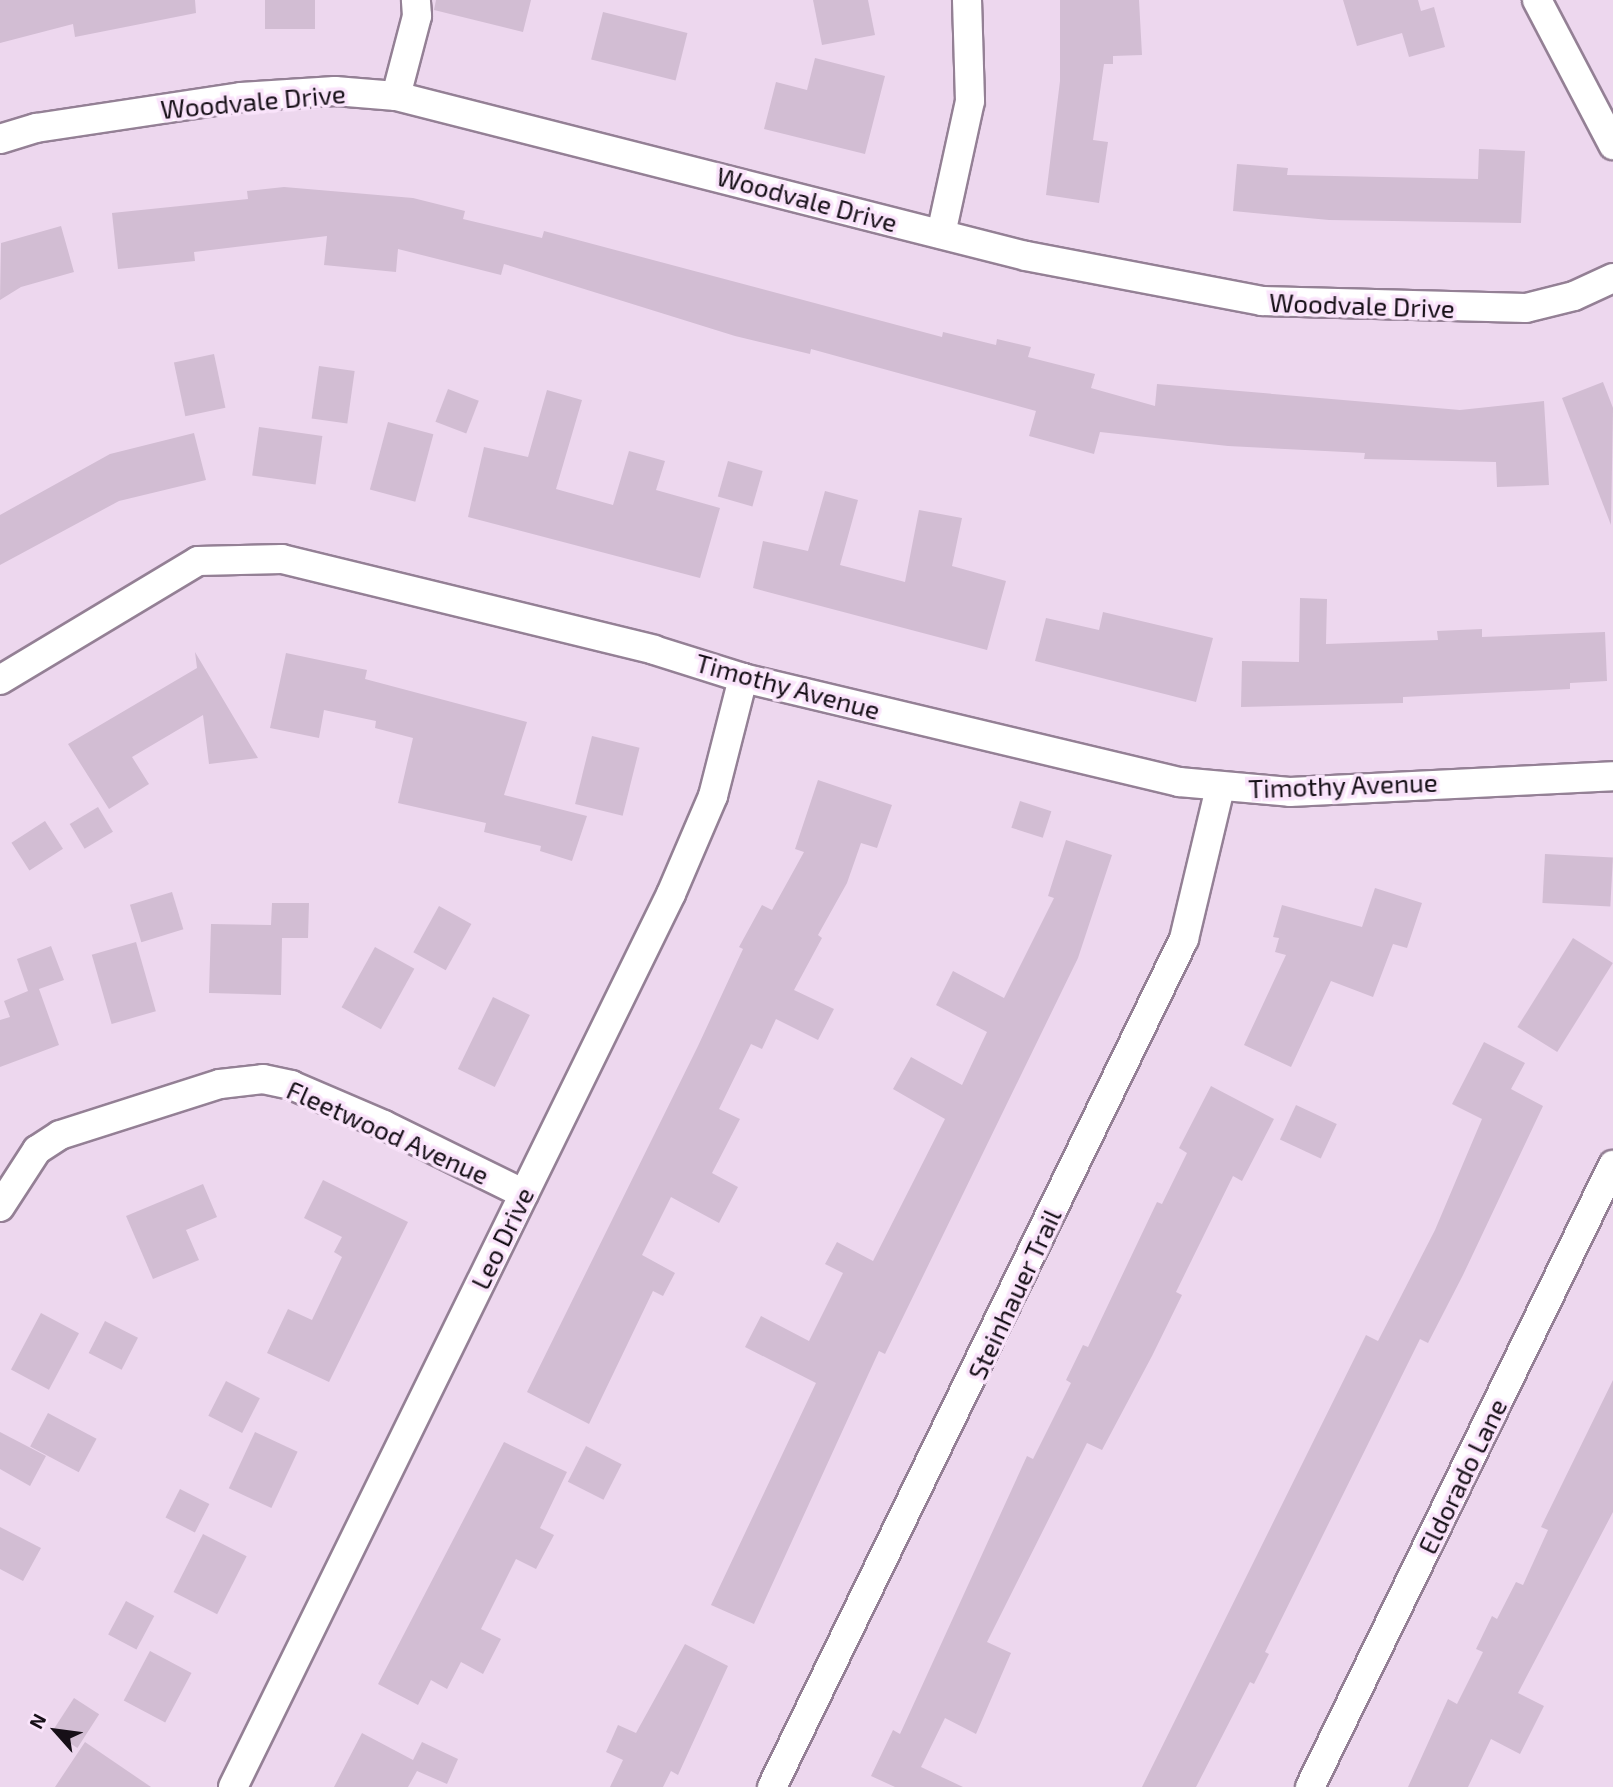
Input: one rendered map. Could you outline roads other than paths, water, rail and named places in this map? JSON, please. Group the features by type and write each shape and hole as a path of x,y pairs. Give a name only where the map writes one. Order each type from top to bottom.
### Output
{"street":[{"path":"396,96 417,16 416,0"},
{"path":"941,234 970,101 967,0"},
{"path":"1537,0 1613,145"},
{"name":"Woodvale Drive","path":"0,139 36,128 241,97 335,91 396,96 941,234 1163,285 1262,301 1525,308 1574,296 1613,278"},
{"name":"Timothy Avenue","path":"0,680 163,578 198,561 230,556 309,564 654,650 743,678 1220,788 1290,792 1613,776"},
{"name":"Leo Drive","path":"233,1787 707,814 743,678"},
{"name":"Steinhauer Trail","path":"772,1787 1184,939 1220,788"},
{"name":"Fleetwood Avenue","path":"0,1207 37,1150 61,1135 220,1084 263,1079 292,1085 384,1125 524,1194"},
{"name":"Eldorado Lane","path":"1310,1787 1613,1165"}]}
